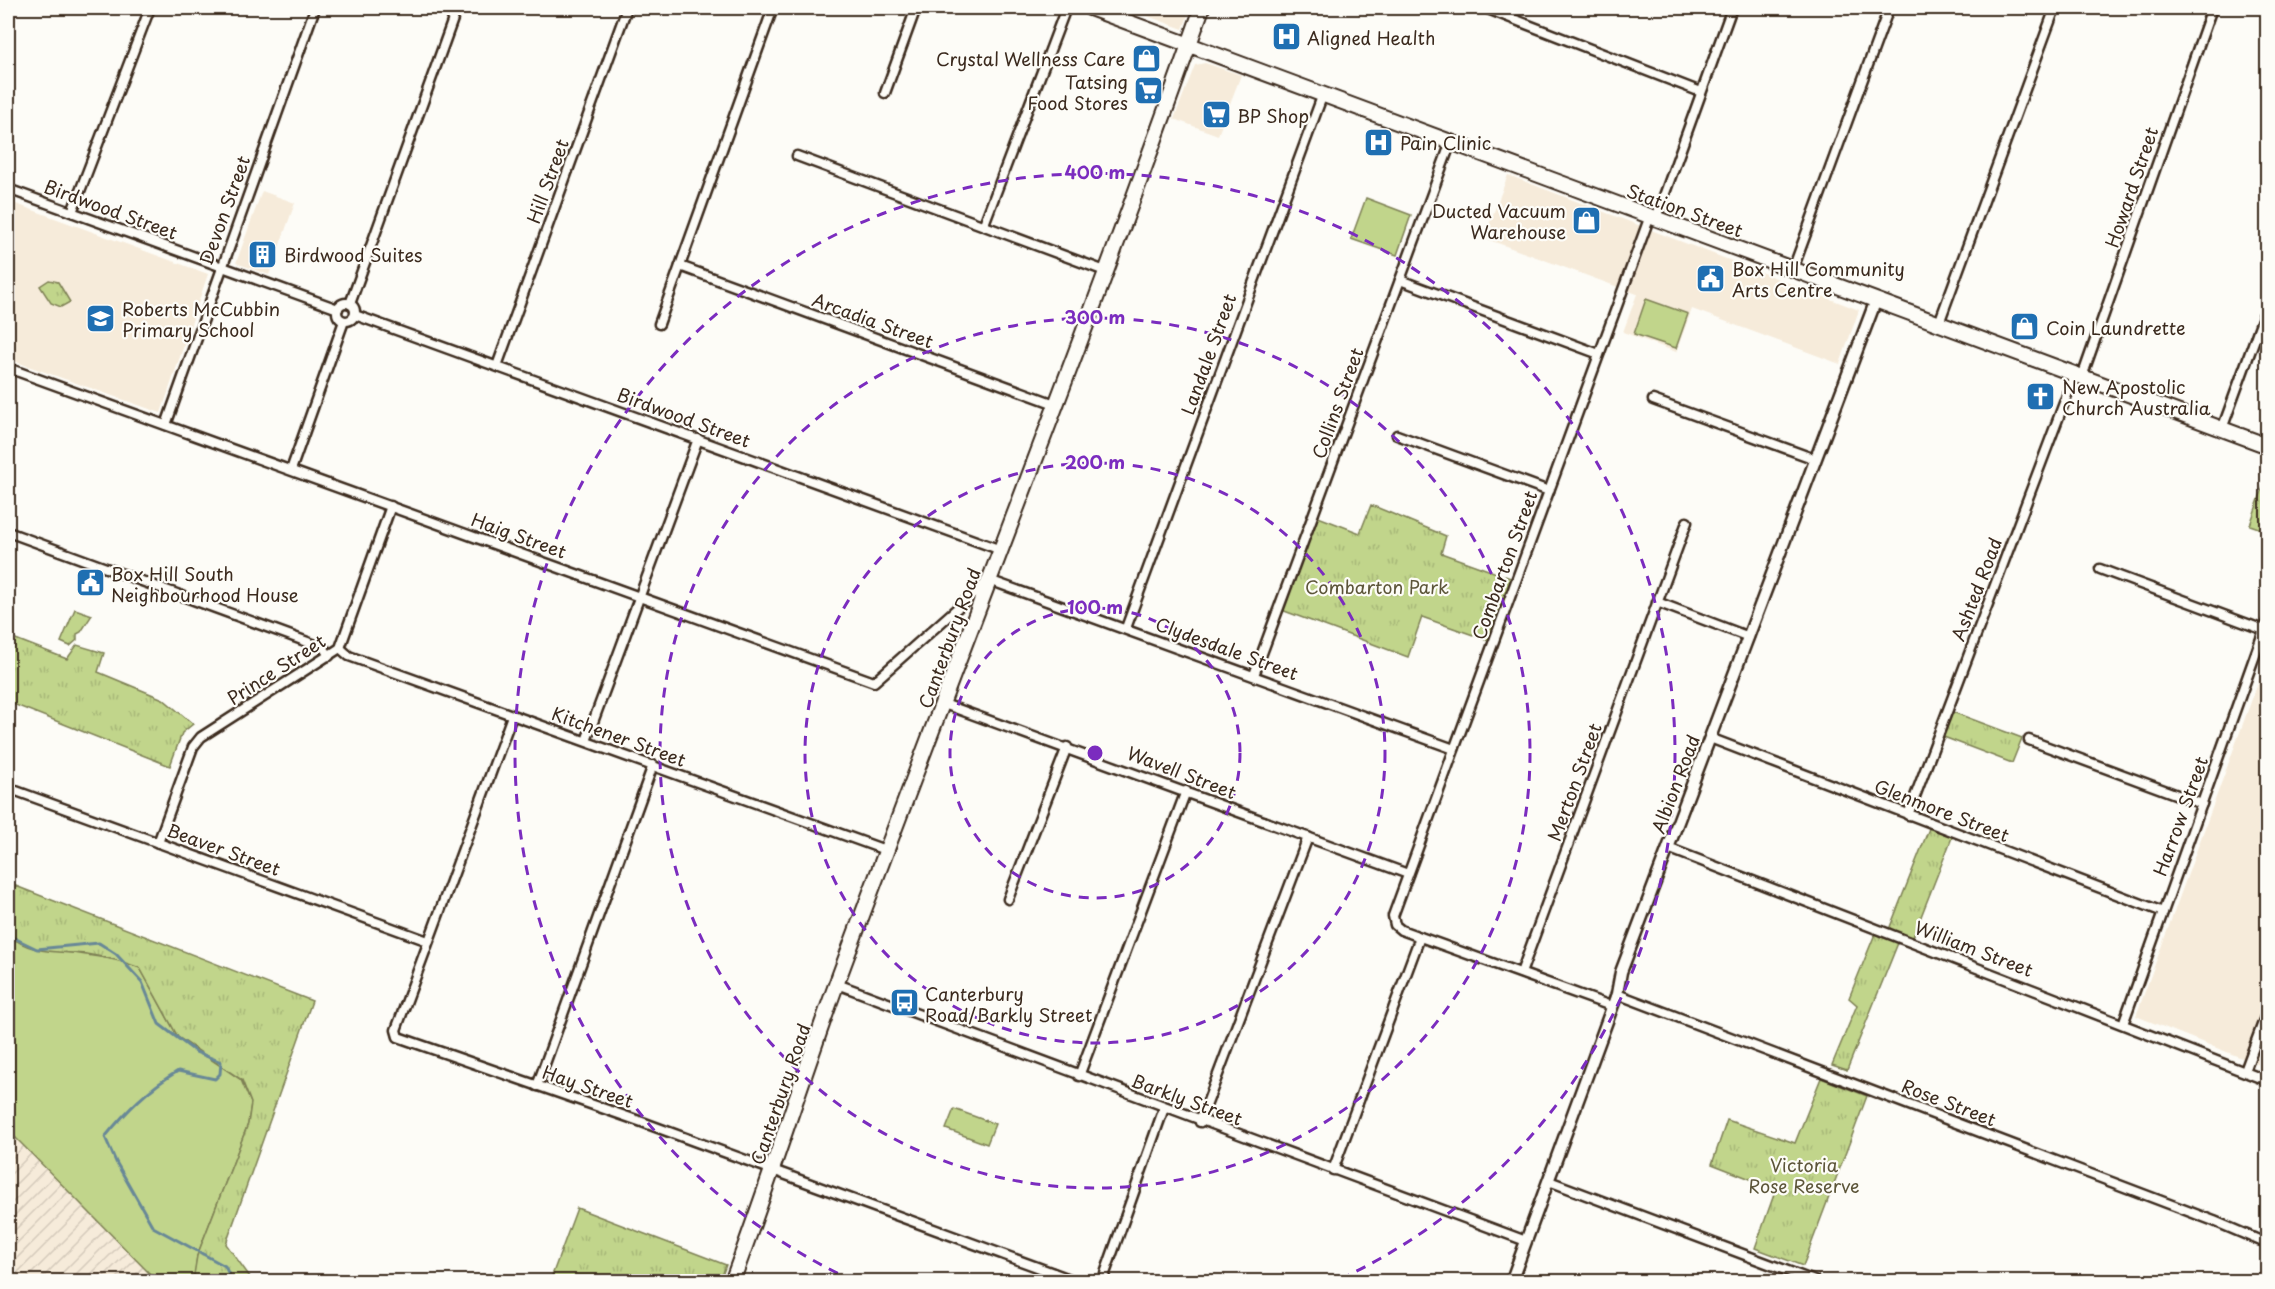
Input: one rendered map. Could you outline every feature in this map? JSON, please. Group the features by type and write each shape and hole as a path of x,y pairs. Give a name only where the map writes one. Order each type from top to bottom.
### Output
{"main road":[{"name":"Station Street","path":"1090,8 2268,446"},
{"name":"Canterbury Road","path":"732,1281 837,984 944,704 1202,8"}],"street":[{"path":"72,212 150,8"},
{"name":"Devon Street","path":"166,425 315,8"},
{"path":"350,304 457,8"},
{"name":"Hill Street","path":"497,366 627,8"},
{"path":"659,324 773,8"},
{"path":"885,93 916,8"},
{"path":"984,224 1066,8"},
{"path":"1485,8 1701,92"},
{"name":"Combarton Street","path":"1420,937 1395,925 1393,916 1599,354 1732,8"},
{"path":"1793,269 1889,8"},
{"path":"1939,323 2055,8"},
{"name":"Howard Street","path":"2078,375 2212,8"},
{"name":"Landale Street","path":"1126,628 1323,94"},
{"name":"Collins Street","path":"1254,675 1451,142"},
{"path":"797,156 1105,271"},
{"name":"Birdwood Street","path":"8,189 338,309"},
{"name":"Arcadia Street","path":"680,266 1055,404"},
{"path":"1400,280 1599,354"},
{"name":"Albion Road","path":"1511,1281 1617,994 1622,972 1668,848 1876,300"},
{"path":"344,303 350,304 355,308 356,315 350,321 344,321 338,316 338,309 344,303"},
{"path":"2222,429 2268,303"},
{"name":"Birdwood Street","path":"356,315 1001,550"},
{"path":"291,470 344,321"},
{"name":"Haig Street","path":"8,368 874,682 989,580"},
{"name":"Ashted Road","path":"1908,815 2078,375"},
{"path":"1653,400 1815,459"},
{"path":"1397,435 1549,491"},
{"path":"586,741 698,439"},
{"name":"Prince Street","path":"158,843 193,747 201,737 340,648 391,506"},
{"name":"Merton Street","path":"1521,973 1687,522"},
{"path":"8,532 324,648 329,656"},
{"path":"2100,569 2264,630"},
{"name":"Clydesdale Street","path":"989,580 1454,749"},
{"path":"1658,602 1749,637"},
{"name":"Harrow Street","path":"2123,1024 2268,619"},
{"name":"Kitchener Street","path":"340,648 349,656 888,851"},
{"name":"Wavell Street","path":"944,704 1067,747 1408,874"},
{"path":"429,941 512,716"},
{"name":"Glenmore Street","path":"1710,738 2163,912"},
{"path":"2029,740 2202,804"},
{"path":"1008,899 1067,747"},
{"path":"537,1086 652,765"},
{"name":"Beaver Street","path":"8,788 429,941"},
{"path":"1079,1076 1186,791"},
{"path":"1200,1122 1308,837"},
{"name":"William Street","path":"1668,848 2268,1081"},
{"path":"1333,1170 1420,937 1611,1006"},
{"name":"Hay Street","path":"429,941 396,1030 398,1037 773,1170 1052,1277 1078,1281"},
{"name":"Barkly Street","path":"837,984 1200,1122 1526,1241"},
{"name":"Rose Street","path":"1617,994 2214,1221 2268,1244"},
{"path":"2245,1071 2268,1009"},
{"path":"1102,1281 1164,1108"},
{"path":"1549,1181 1817,1281"},
{"path":"2266,1281 2268,1277"}],"shaded area":[{"path":"1126,8 1191,8 1183,29"},
{"path":"1205,63 1241,75 1218,135 1174,119 1195,65"},
{"path":"1508,175 1859,310 1840,364 1692,309 1676,352 1623,332 1637,294 1484,238"},
{"path":"262,191 295,203 269,275 236,263"},
{"name":"Roberts McCubbin Primary School","path":"8,201 208,274 161,413 8,359"},
{"path":"2267,658 2267,1068 2136,1016"},
{"path":"8,1130 157,1281 8,1281"}],"green space":[{"path":"1366,198 1411,215 1397,255 1351,239"},
{"path":"49,280 58,282 70,302 61,307 51,303 40,286"},
{"path":"1646,299 1688,314 1676,348 1634,334"},
{"path":"2267,476 2267,531 2250,525"},
{"name":"Combarton Park","path":"1371,505 1446,536 1441,553 1516,580 1493,642 1422,617 1408,657 1279,609 1313,515 1360,533"},
{"path":"75,609 92,615 81,632 77,634 77,640 70,646 61,642"},
{"path":"8,636 67,659 77,645 104,653 98,672 163,699 193,724 182,733 170,766 8,702"},
{"path":"1950,711 2022,738 2012,763 1941,736"},
{"path":"1930,826 1953,835 1911,942 1900,938 1847,1070 1832,1065 1857,1005 1849,998 1877,929 1888,932"},
{"path":"8,883 312,1001 226,1244 253,1281 193,1281 197,1256 248,1124 251,1103 242,1080 178,1037 140,968 93,955 35,949 8,934"},
{"path":"8,934 14,940 66,952 120,960 140,968 178,1037 241,1080 251,1103 248,1124 197,1256 194,1281 157,1281 8,1130"},
{"name":"Victoria Rose Reserve","path":"1821,1078 1867,1096 1803,1266 1755,1248 1776,1189 1712,1164 1727,1120 1795,1143"},
{"path":"954,1109 995,1124 987,1144 946,1129"},
{"path":"577,1208 726,1265 720,1281 550,1281"}],"waterway":[{"path":"8,935 37,949 99,943 116,954 142,982 159,1024 196,1052 221,1062 220,1074 215,1079 178,1071 167,1078 138,1101 105,1137 116,1162 153,1227 225,1266 232,1282"}],"place":[{"name":"Aligned Health","path":"1286,37"},
{"name":"Crystal Wellness Care","path":"1146,58"},
{"name":"Tatsing Food Stores","path":"1149,91"},
{"name":"BP Shop","path":"1216,115"},
{"name":"Pain Clinic","path":"1379,142"},
{"name":"Ducted Vacuum Warehouse","path":"1587,220"},
{"name":"Birdwood Suites","path":"263,254"},
{"name":"Box Hill Community Arts Centre","path":"1711,278"},
{"name":"Roberts McCubbin Primary School","path":"101,318"},
{"name":"Coin Laundrette","path":"2025,327"},
{"name":"New Apostolic Church Australia","path":"2041,396"},
{"name":"Box Hill South Neighbourhood House","path":"90,583"},
{"name":"Canterbury Road/Barkly Street","path":"904,1003"}]}
